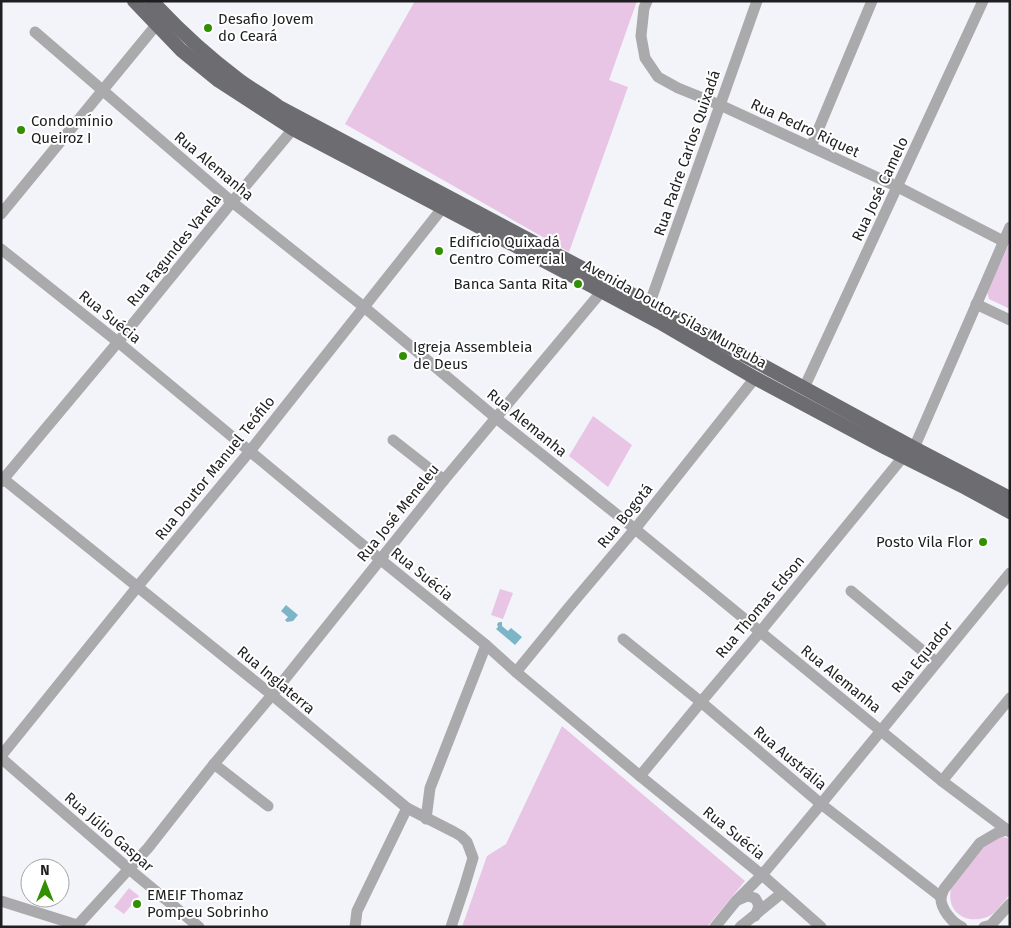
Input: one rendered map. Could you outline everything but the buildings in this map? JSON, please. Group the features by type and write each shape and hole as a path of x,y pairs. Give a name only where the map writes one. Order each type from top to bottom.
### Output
{"main road":[{"name":"Avenida Doutor Silas Munguba","path":"134,1 238,79 280,107 447,202 648,310 804,388 1010,498"},
{"name":"Avenida Doutor Silas Munguba","path":"152,1 160,20 181,50 219,81 293,129 447,202"},
{"name":"Avenida Doutor Silas Munguba","path":"648,310 756,378 1010,512"}],"street":[{"name":"Rua Padre Carlos Quixadá","path":"648,310 757,1"},
{"name":"Rua José Camelo","path":"804,388 983,1"},
{"path":"811,147 870,2"},
{"name":"Rua Pedro Riquet","path":"645,5 641,36 645,58 658,77 678,88 720,105 898,187 1003,241"},
{"path":"1,214 160,20"},
{"name":"Rua Alemanha","path":"35,32 232,202 364,307 496,418 635,529 942,781 1008,831"},
{"name":"Rua Fagundes Varela","path":"2,479 118,342 293,129"},
{"name":"Rua Doutor Manuel Teófilo","path":"1,757 138,586 250,451 447,202"},
{"path":"914,448 1010,227"},
{"name":"Rua Suécia","path":"1,249 118,342 486,645 640,776 762,875 821,927"},
{"name":"Rua José Meneleu","path":"76,926 148,848 444,480 605,287"},
{"path":"976,304 1010,320"},
{"name":"Rua Bogotá","path":"516,672 635,529 756,378"},
{"path":"393,440 444,480"},
{"name":"Rua Thomas Edson","path":"640,776 903,457"},
{"name":"Rua Inglaterra","path":"2,479 138,586 407,808 461,836 467,842 472,858 451,927"},
{"name":"Rua Equador","path":"715,927 762,875 882,731 1010,573"},
{"path":"851,591 936,662"},
{"name":"Rua Austrália","path":"623,639 821,804 941,897"},
{"path":"426,819 430,788 486,645"},
{"path":"942,781 1008,700"},
{"name":"Rua Júlio Gaspar","path":"1,757 129,869 199,927"},
{"path":"214,764 268,806"},
{"path":"355,927 357,911 407,808"},
{"path":"957,926 946,913 941,897 944,889 980,843 997,832 1008,831"},
{"path":"740,927 782,893"},
{"path":"736,902 747,896 755,898 759,909 755,916"},
{"path":"1,901 76,926"},
{"path":"989,926 1010,904"}],"shaded area":[{"path":"415,1 637,1 609,80 628,87 569,252 345,124"},
{"path":"1010,242 1010,309 989,299 987,292"},
{"path":"593,416 632,445 608,487 569,456"},
{"path":"500,589 513,593 503,619 491,615"},
{"path":"562,726 745,881 707,927 462,927 487,856 506,844"},
{"path":"1000,837 1010,838 1009,894 993,914 979,919 965,918 959,915 952,904 950,897 951,889 987,843"},
{"path":"129,888 139,896 124,914 114,907"}],"water":[{"path":"286,605 298,615 293,621 287,622 285,620 288,617 281,611"},
{"path":"499,622 502,622 502,626 508,631 511,628 522,637 515,645 496,629"}],"place":[{"name":"Desafio Jovem do Ceará","path":"208,28"},
{"name":"Condomínio Queiroz I","path":"21,130"},
{"name":"Edifício Quixadá Centro Comercial","path":"439,251"},
{"name":"Banca Santa Rita","path":"578,284"},
{"name":"Igreja Assembleia de Deus","path":"403,356"},
{"name":"Posto Vila Flor","path":"983,542"},
{"name":"EMEIF Thomaz Pompeu Sobrinho","path":"137,904"}]}
